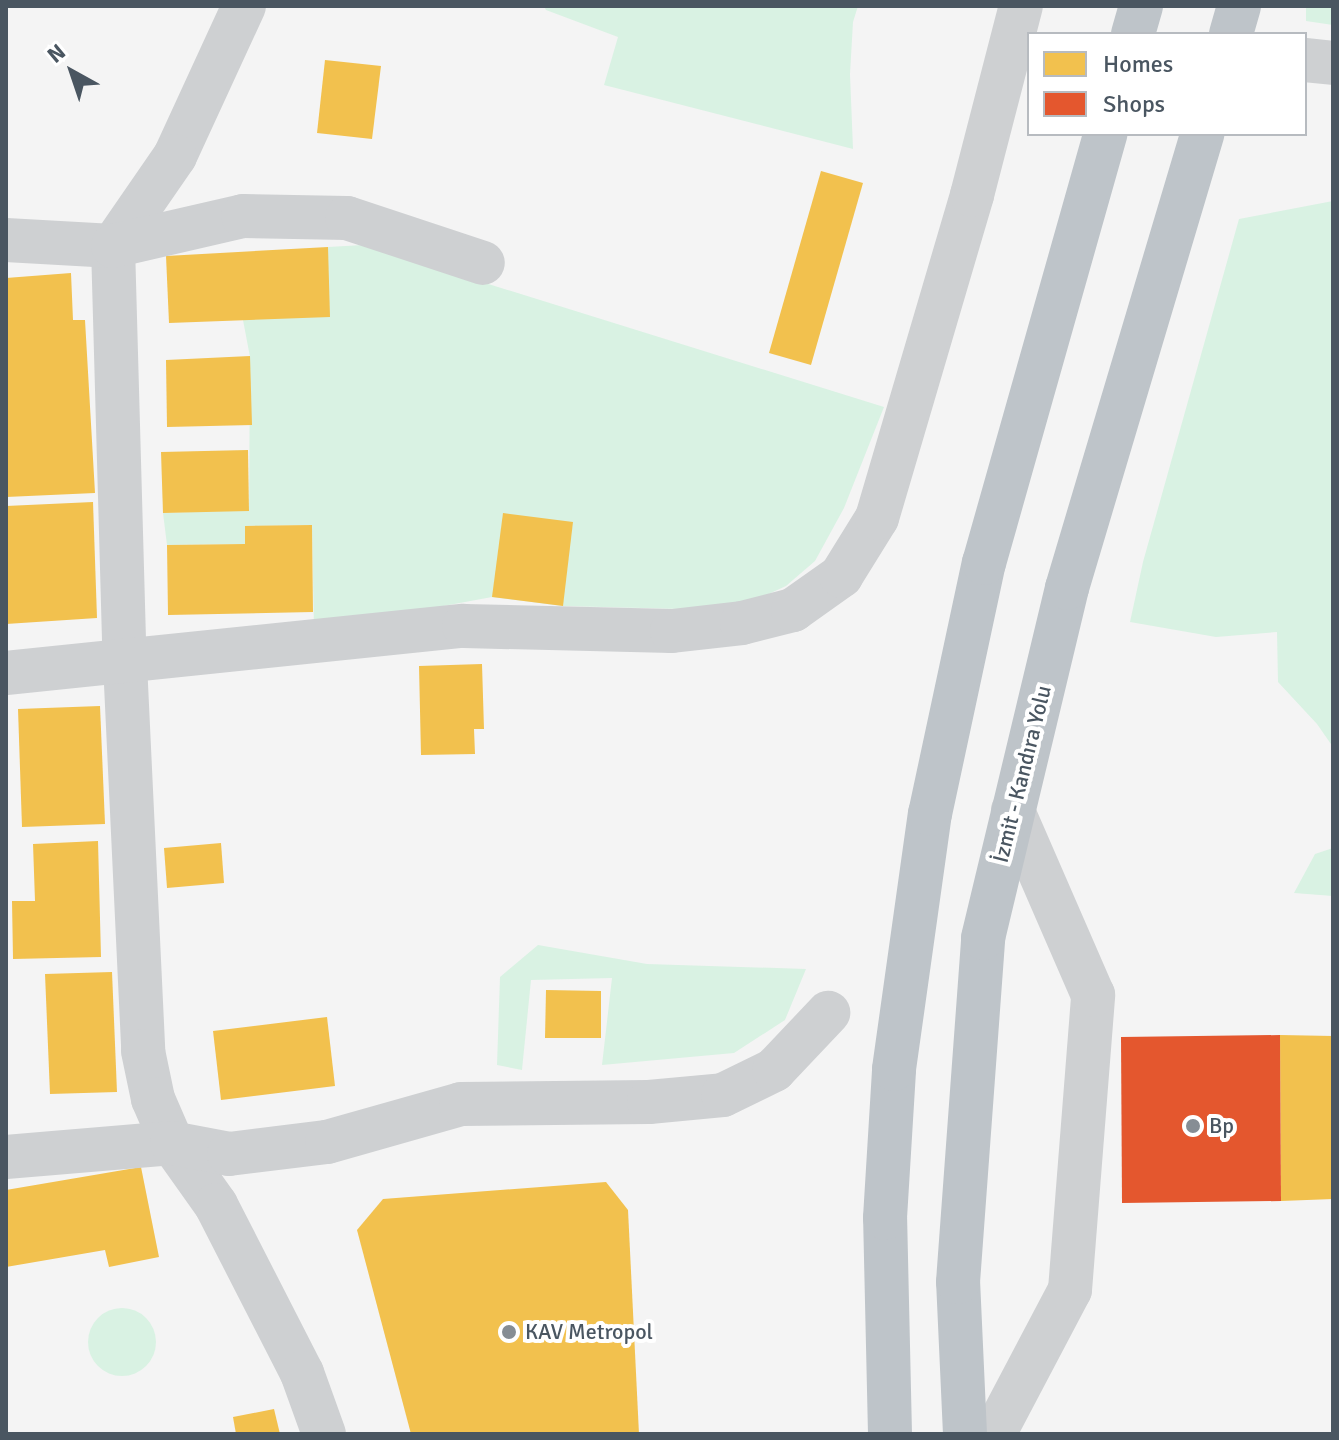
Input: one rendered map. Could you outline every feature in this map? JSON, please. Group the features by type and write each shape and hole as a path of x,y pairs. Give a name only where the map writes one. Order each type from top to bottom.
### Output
{"highway":[{"path":"1105,32 1111,6"},
{"path":"1134,32 1141,6"},
{"path":"1232,32 1239,6"},
{"path":"1019,435 1084,136"},
{"path":"890,1434 885,1218 894,1069 930,814 984,563 1104,136"},
{"name":"İzmit - Kandıra Yolu","path":"965,1434 958,1282 983,938 1067,588 1201,136"}],"street":[{"path":"244,6 175,156 113,246 125,663 143,1051 153,1099 172,1143 216,1205 302,1373 324,1434"},
{"path":"6,673 464,626 672,631 742,623 793,610 841,576 877,518 972,195 1021,6"},
{"path":"1307,60 1333,63"},
{"path":"6,240 113,246 243,216 347,218 483,263"},
{"path":"994,1434 1070,1290 1093,995 1013,811"},
{"path":"6,1157 172,1143 229,1154 327,1142 461,1104 649,1102 723,1095 774,1070 828,1013"}],"green space":[{"path":"544,6 858,6 853,22 850,74 853,149 604,85 618,37 546,10"},
{"path":"1306,6 1333,6 1333,25 1306,21"},
{"path":"1333,201 1333,747 1317,724 1278,682 1277,632 1216,637 1130,622 1143,562 1239,219"},
{"path":"363,245 884,407 844,508 815,561 786,586 751,602 681,609 563,606 492,597 314,630 312,525 246,526 245,544 167,545 163,513 249,510 250,357 243,320 328,247"},
{"path":"1333,848 1333,896 1294,893 1315,854"},
{"path":"538,945 647,964 806,969 785,1020 734,1053 602,1065 612,978 531,980 522,1070 497,1065 500,977"},
{"path":"122,1308 146,1318 156,1342 146,1366 122,1376 98,1366 88,1342 98,1318"}],"building: Homes":[{"path":"325,60 381,66 372,139 317,133"},
{"path":"821,171 863,183 811,365 769,353"},
{"path":"328,247 330,317 169,323 166,256"},
{"path":"71,273 73,320 85,320 95,493 6,497 6,278"},
{"path":"250,356 252,425 167,427 166,360"},
{"path":"248,450 249,511 163,513 161,452"},
{"path":"93,502 97,618 6,624 6,506"},
{"path":"503,513 573,522 563,606 492,597"},
{"path":"312,525 313,612 168,615 167,545 245,544 245,526"},
{"path":"482,664 484,729 474,729 475,754 421,755 419,666"},
{"path":"100,706 105,824 22,827 18,709"},
{"path":"98,841 101,957 13,959 12,901 35,901 33,844"},
{"path":"221,843 224,883 167,888 164,848"},
{"path":"112,972 117,1092 50,1094 45,974"},
{"path":"546,990 601,991 601,1038 545,1038"},
{"path":"327,1017 335,1086 221,1100 213,1031"},
{"path":"1280,1035 1333,1036 1333,1199 1281,1201"},
{"path":"141,1167 159,1257 109,1267 105,1250 6,1267 6,1190"},
{"name":"KAV Metropol","path":"606,1182 628,1210 639,1434 411,1434 357,1230 383,1199"},
{"path":"274,1409 280,1434 236,1434 233,1417"}],"building: Shops":[{"path":"1280,1035 1281,1201 1122,1203 1121,1037"}],"place":[{"name":"Bp","path":"1193,1126"},
{"name":"KAV Metropol","path":"509,1332"}]}
